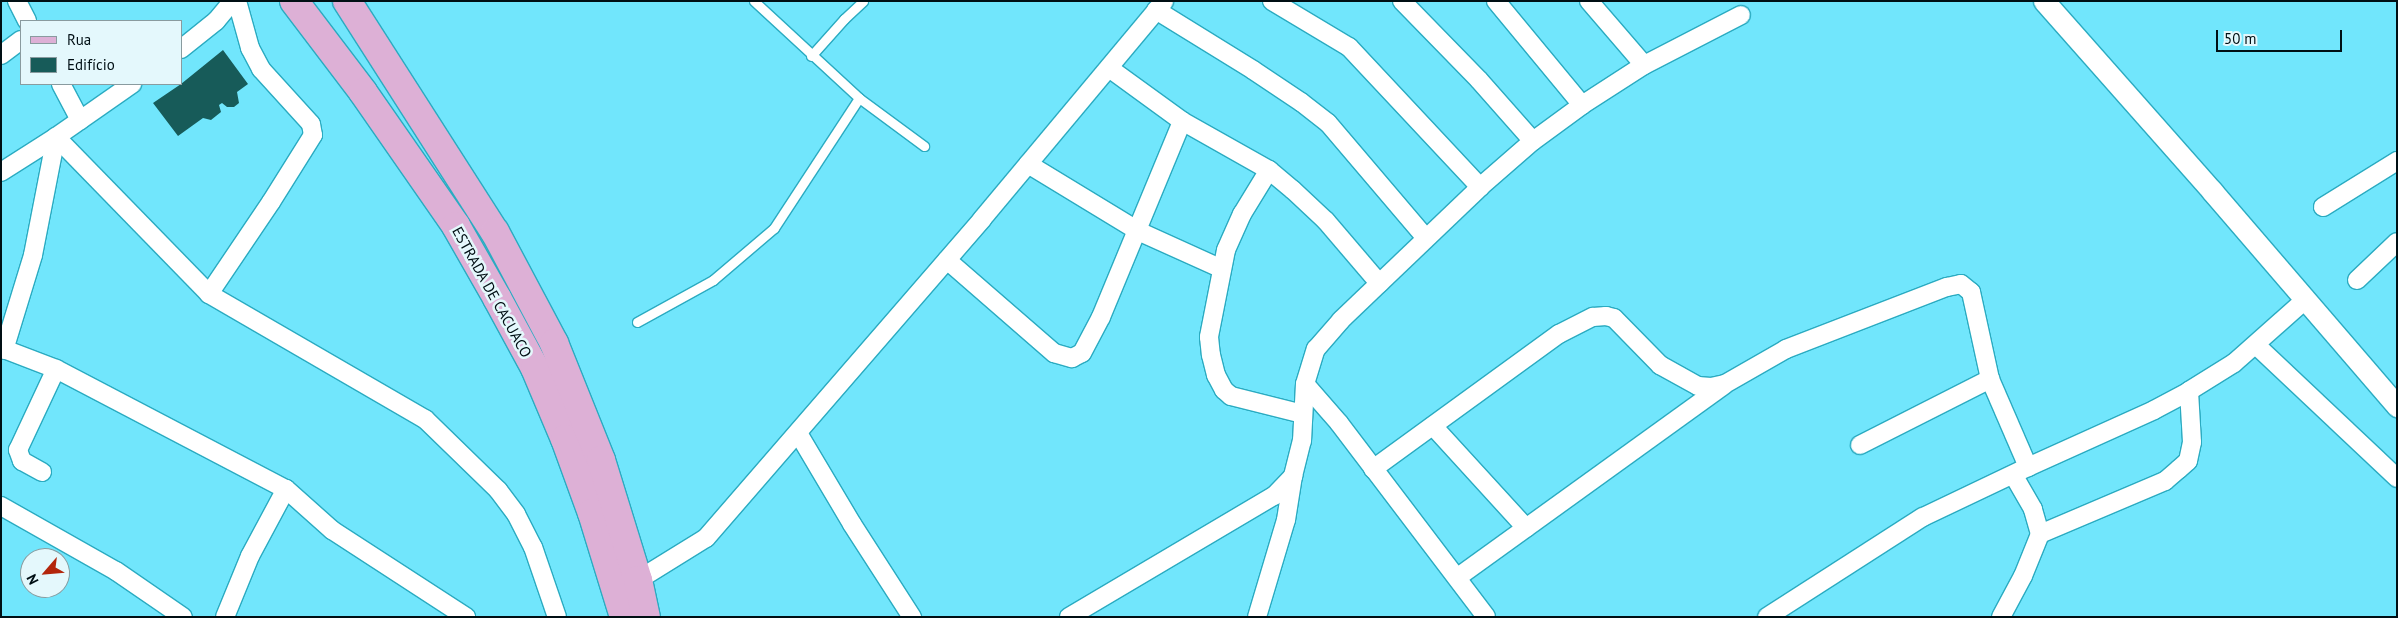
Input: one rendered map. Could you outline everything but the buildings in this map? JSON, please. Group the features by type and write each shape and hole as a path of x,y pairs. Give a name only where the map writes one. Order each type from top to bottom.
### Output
{"main road":[{"name":"ESTRADA DE CACUACO","path":"294,1 363,92 456,226 535,368 565,439 592,513 624,617"},
{"name":"ESTRADA DE CACUACO","path":"347,1 495,232 554,344 600,460 638,580 646,617"}],"street":[{"path":"17,1 26,20"},
{"path":"182,48 216,22 233,1"},
{"path":"209,294 249,236 313,135 311,124 261,69 250,48 237,1"},
{"path":"1272,1 1349,48 1480,187"},
{"path":"1402,1 1473,74 1533,141"},
{"path":"1496,1 1582,106"},
{"path":"1589,1 1644,65"},
{"path":"2044,1 2212,191 2397,406"},
{"path":"638,580 706,538 947,260 1160,6 1269,80 1328,123 1426,238"},
{"path":"1256,617 1286,520 1293,476 1302,440 1305,384 1316,349 1341,320 1379,283 1480,187 1533,141 1644,65 1741,15"},
{"path":"1,55 20,41"},
{"path":"1109,68 1182,121 1269,170 1316,210 1379,283"},
{"path":"62,85 80,120"},
{"path":"1,172 56,137 131,85"},
{"path":"947,260 1054,352 1072,358 1082,353 1101,317 1182,121"},
{"path":"56,137 209,294 425,419 498,490 516,514 533,547 557,617"},
{"path":"56,137 33,255 2,349 56,369 286,489 332,530 466,617"},
{"path":"2323,207 2397,161"},
{"path":"1028,164 1138,231 1222,269"},
{"path":"1269,170 1242,214 1226,250 1209,337 1216,375 1224,390 1231,396 1303,414"},
{"path":"2358,280 2397,242"},
{"path":"1458,577 1725,384 1786,349 1947,287 1961,284 1971,292 1990,379 2040,534 2022,576 2001,617"},
{"path":"1767,617 1923,517 2154,410 2189,391 2234,363 2305,300"},
{"path":"1373,469 1559,334 1594,317 1606,316 1614,318 1660,366 1698,386 1711,387 1725,384"},
{"path":"2256,345 2397,478"},
{"path":"42,472 22,461 18,450 56,369"},
{"path":"1860,445 1990,379"},
{"path":"1305,384 1339,423 1458,577 1486,617"},
{"path":"2040,534 2165,481 2188,461 2192,442 2189,391"},
{"path":"1433,426 1526,528"},
{"path":"798,433 852,524 912,617"},
{"path":"1069,617 1274,496 1293,476"},
{"path":"225,617 250,556 286,489"},
{"path":"1,506 116,571 183,617"}],"lane":[{"path":"754,1 811,56 860,98 924,146"},
{"path":"811,56 863,1"},
{"path":"637,322 713,280 774,228 860,98"}]}
